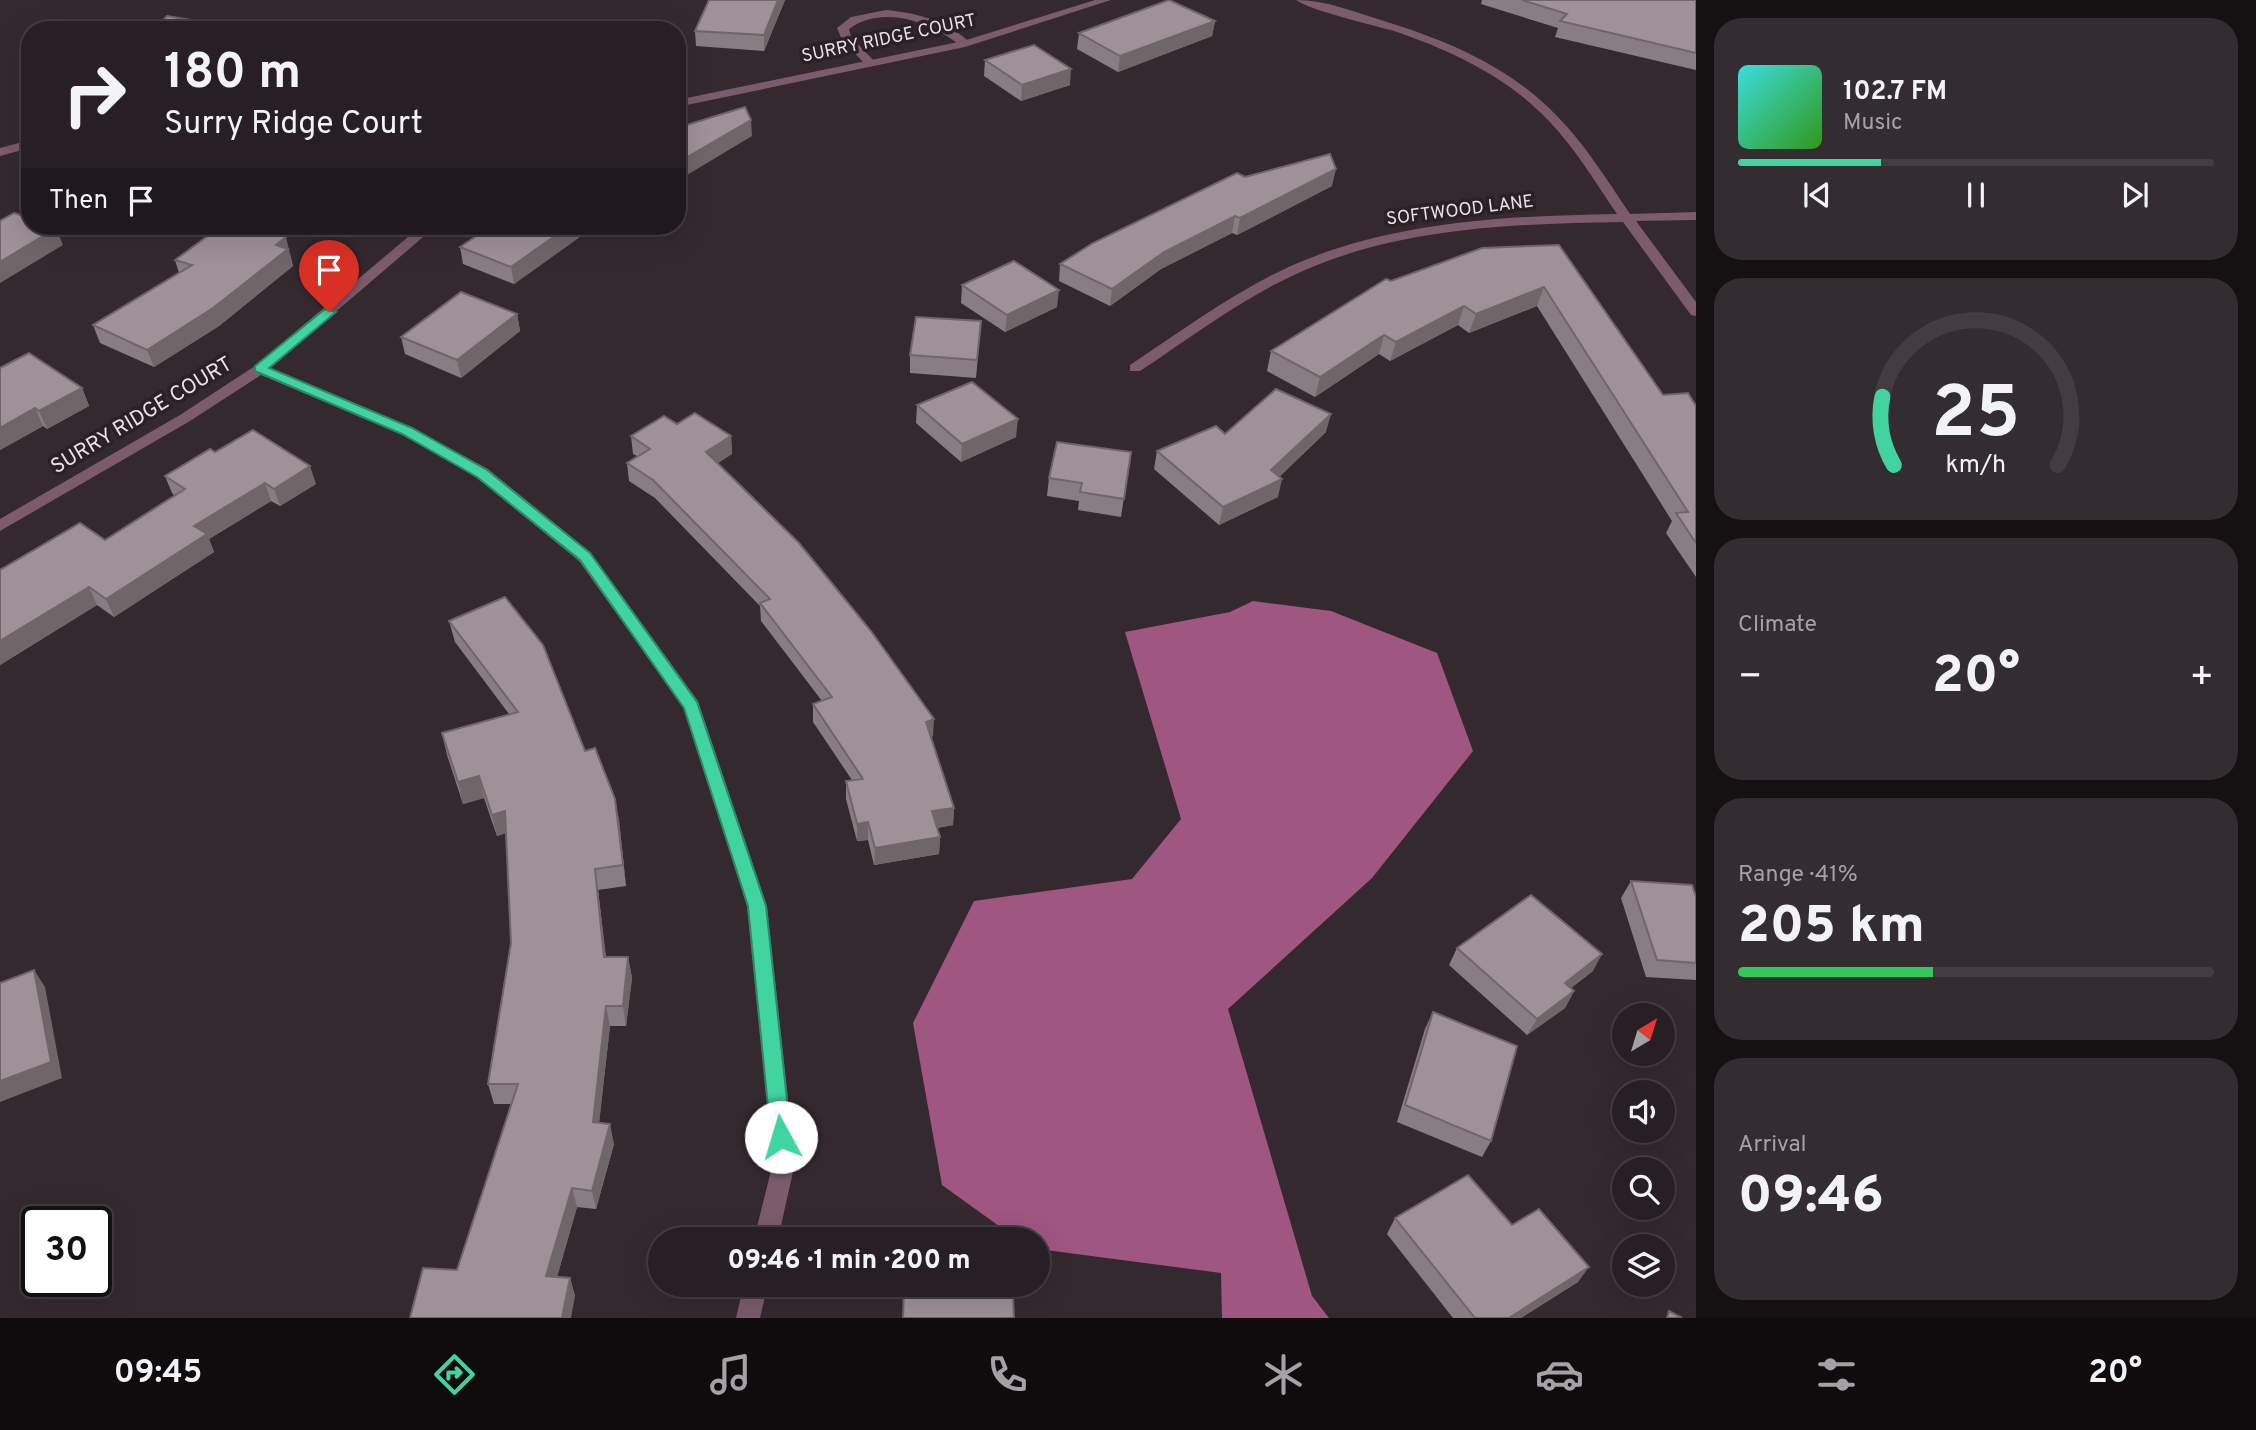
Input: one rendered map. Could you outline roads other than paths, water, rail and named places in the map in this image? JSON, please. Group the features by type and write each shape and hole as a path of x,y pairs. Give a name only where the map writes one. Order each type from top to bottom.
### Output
{"street":[{"name":"SURRY RIDGE COURT","path":"686,102 965,44 1106,0"},
{"path":"1301,0 1418,35 1489,69 1521,90 1545,109 1576,143 1627,219 1696,312"},
{"path":"871,64 846,38 843,28 847,20 872,9 894,8 926,14 965,44"},
{"path":"0,152 21,146"},
{"name":"SOFTWOOD LANE","path":"1135,368 1277,279 1321,258 1376,240 1488,224 1696,216"},
{"name":"SURRY RIDGE COURT","path":"0,526 186,418 260,369 418,235"},
{"path":"260,369 407,431 482,474 585,557 692,706 757,906 784,1163 769,1227"},
{"path":"748,1318 753,1297"}]}
